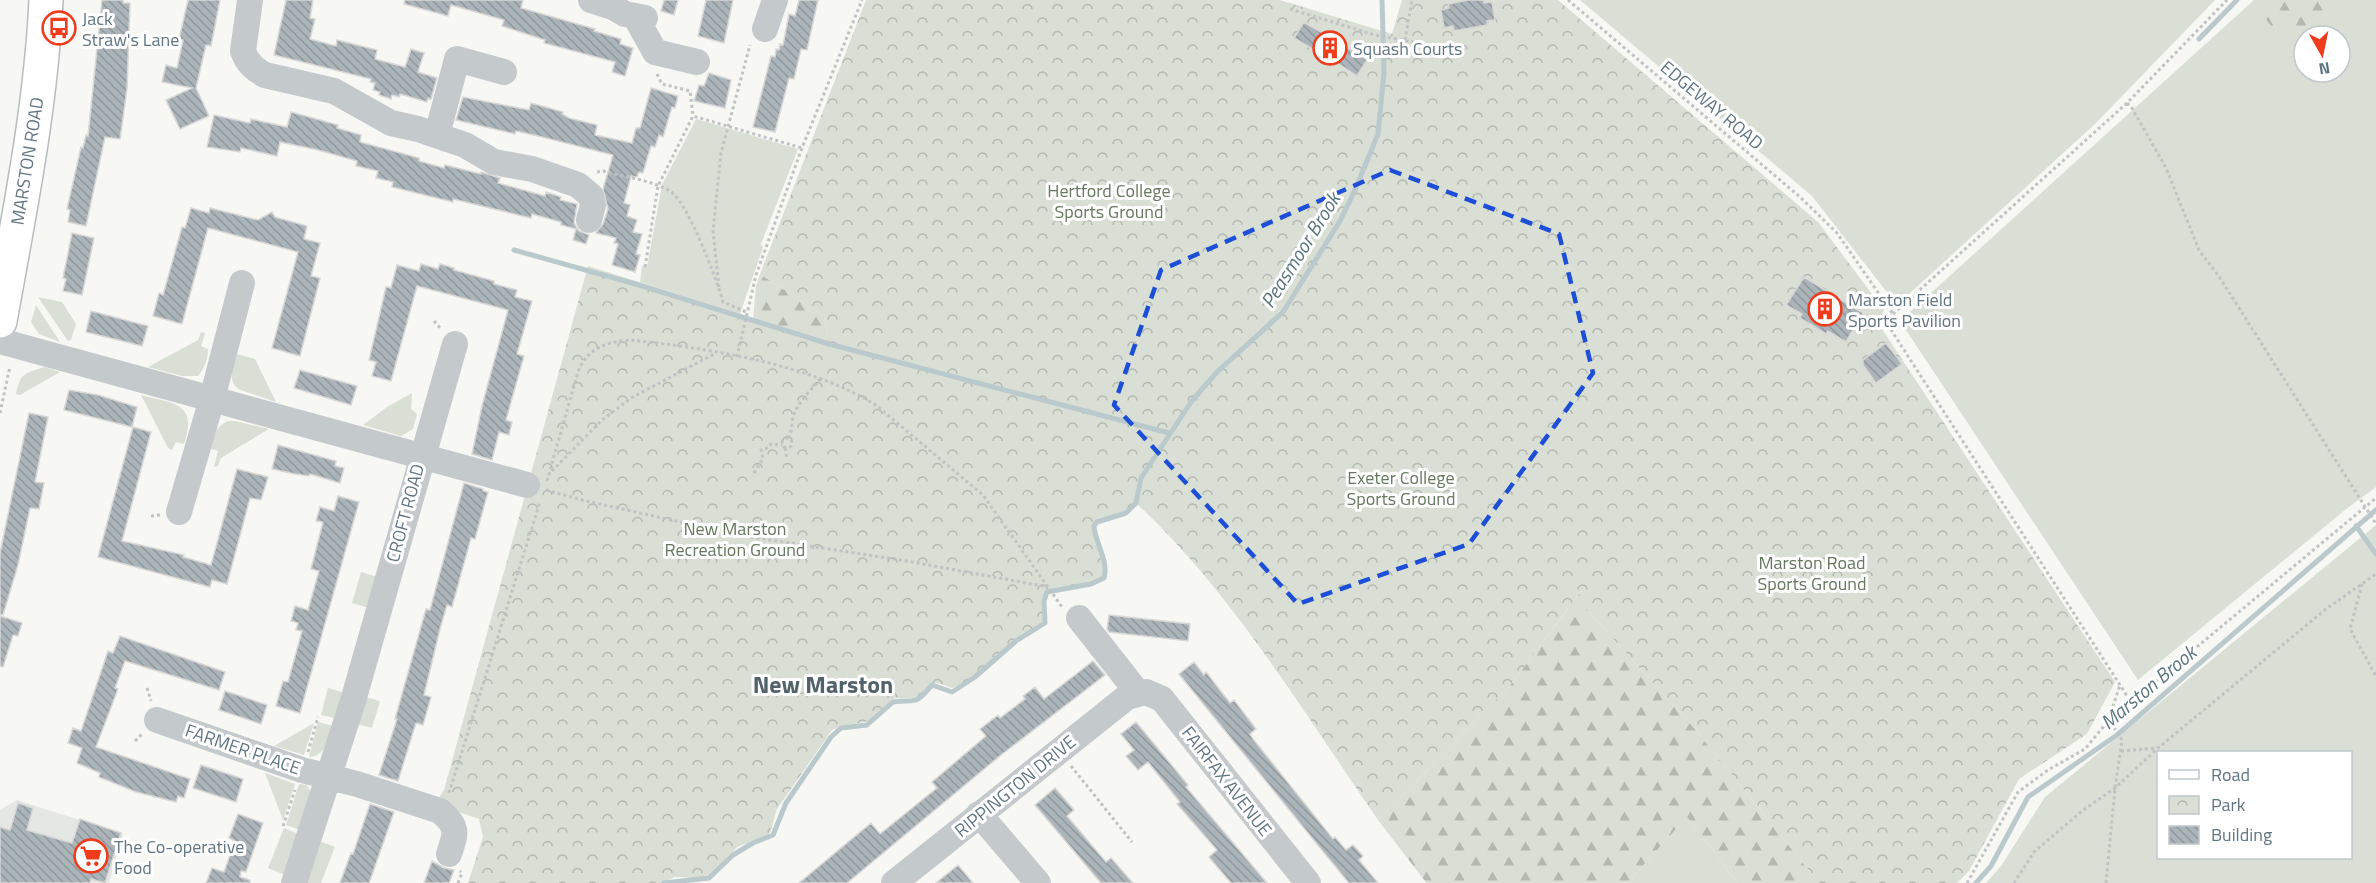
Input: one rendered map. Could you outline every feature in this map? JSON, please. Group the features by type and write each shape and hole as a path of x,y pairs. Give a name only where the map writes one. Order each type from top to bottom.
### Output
{"main road":[{"name":"MARSTON ROAD","path":"5,336 6,254 34,122 46,0"}],"street":[{"path":"250,0 243,51 245,57 257,70 265,75 334,91 391,123 418,129 465,145 494,162 532,169 578,185 591,196 593,205 589,220"},
{"path":"591,0 631,12 655,52 697,62"},
{"path":"765,29 775,0"},
{"path":"437,135 457,59 504,72"},
{"path":"179,512 212,399 242,283"},
{"name":"CROFT ROAD","path":"5,336 212,399 422,456 330,777 294,883"},
{"path":"455,344 422,456 536,487"},
{"path":"1079,618 1138,693"},
{"name":"FAIRFAX AVENUE","path":"1138,693 1146,692 1162,699 1308,883"},
{"name":"RIPPINGTON DRIVE","path":"894,883 1127,697 1138,693"},
{"name":"FARMER PLACE","path":"157,720 302,770 440,811 455,828 449,855"},
{"path":"979,814 1038,883"}],"path":[{"path":"737,357 756,275 802,148 862,0"},
{"path":"1405,40 1412,0"},
{"name":"EDGEWAY ROAD","path":"1568,0 1800,197 1837,233 1893,314"},
{"path":"2131,702 1886,322 2127,103 2227,0"},
{"path":"1290,9 1382,36 1418,43"},
{"path":"719,287 713,231 721,153 752,38 765,29"},
{"path":"2127,103 2166,168 2199,250 2220,278 2376,524"},
{"path":"645,267 658,186 693,116 802,148"},
{"path":"569,182 603,171 658,186 676,195 695,230 723,302 746,312"},
{"path":"0,414 5,336"},
{"path":"551,471 578,372 585,358 592,351 612,342 630,340 717,352 820,378 859,394 877,406 975,487 990,504 1055,597"},
{"path":"449,795 536,487 602,420 631,399 717,352"},
{"path":"787,459 782,440 791,435 796,410 820,378"},
{"path":"754,472 763,458 761,450 768,448 771,444 791,446 792,441 788,438"},
{"path":"536,487 582,500 738,535 1048,586"},
{"path":"1967,883 2018,792 2048,770 2085,748 2109,720 2376,498"},
{"path":"2014,883 2034,852 2082,811 2115,789 2158,748 2265,659 2362,582 2376,574"},
{"path":"2362,582 2350,629 2376,676"},
{"path":"2109,720 2120,685"},
{"path":"306,759 318,717"},
{"path":"2106,883 2122,740 2109,720"},
{"path":"2121,751 2158,748"},
{"path":"1059,751 1132,842"},
{"path":"284,826 296,789"}],"highlighted area":[{"path":"1390,170 1559,234 1593,373 1469,544 1298,604 1114,405 1161,270"}],"shaded area":[{"path":"17,800 123,834 109,883 0,883 0,810"}],"green space":[{"path":"866,0 1280,0 1392,34 1402,0 1558,0 1818,222 1884,310 1878,323 2115,682 2087,734 2019,779 1969,871 1957,883 1819,883 1695,729 1588,611 1582,590 1512,683 1378,820 1235,614 1171,538 1136,503 1126,513 1097,522 1094,526 1105,565 1104,578 1091,584 1047,592 1044,601 1045,623 1025,633 975,677 952,688 932,684 918,698 895,698 870,721 832,730 777,809 770,833 737,847 718,869 709,875 699,878 675,877 661,883 468,883 483,837 479,819 435,804 444,790 588,266 829,342 824,316 760,274"},
{"path":"1580,0 2215,0 2095,124 1897,305 1812,196"},
{"path":"2254,0 2376,0 2376,487 2138,680 1900,321"},
{"path":"2254,0 2343,0 2326,23 2292,24 2292,29 2276,32 2252,2"},
{"path":"696,119 798,149 761,244 763,247 740,314 640,282 642,266 647,267 662,185"},
{"path":"760,274 824,316 829,342 753,319 756,286"},
{"path":"38,297 62,302 76,324 71,340 68,341"},
{"path":"36,305 60,342 39,334 31,322"},
{"path":"201,332 205,333 201,346 208,349 208,352 198,376 182,376 148,367 198,340"},
{"path":"237,354 255,359 276,402 238,389 232,377"},
{"path":"45,367 60,372 20,395 16,394 19,382 24,375"},
{"path":"412,393 411,409 417,414 413,429 401,436 363,425 387,407"},
{"path":"141,395 173,403 185,412 188,430 184,444 176,442 172,450 168,448"},
{"path":"228,421 269,429 221,458 218,466 214,467 218,451 211,449 214,436 220,426"},
{"path":"2376,525 2376,883 1986,883 2001,866 2045,797"},
{"path":"361,572 378,577 369,608 352,603"},
{"path":"1583,589 1588,611 1695,729 1819,883 1738,883 1687,817 1627,883 1427,883 1425,881 1378,820 1512,683"},
{"path":"328,688 346,693 339,719 321,715"},
{"path":"362,696 380,701 372,728 353,723"},
{"path":"318,722 333,726 323,750 309,757"},
{"path":"314,723 304,755 274,746"},
{"path":"265,773 295,784 283,820"},
{"path":"299,784 307,785 312,794 300,830 286,825"},
{"path":"1687,817 1738,883 1627,883"},
{"path":"284,828 301,835 285,875 268,868"},
{"path":"317,840 335,847 321,883 300,883"}],"building":[{"path":"102,0 123,0 123,3 130,3 127,89 120,139 105,137 86,226 68,222 70,210 67,209 81,147 83,148 86,135 88,136"},
{"path":"188,0 220,0 211,46 206,45 196,88 209,116 180,129 166,100 192,88 162,82 166,65 177,68 183,40 179,39"},
{"path":"286,0 313,0 310,18 315,19 310,39 336,46 337,40 377,50 375,59 405,67 411,49 424,53 418,72 437,78 431,99 428,98 427,102 400,94 399,97 392,95 391,99 373,90 375,83 370,82 371,79 274,55"},
{"path":"405,0 523,0 521,8 595,29 594,31 621,39 620,44 633,48 625,76 612,72 615,62 544,43 545,40 502,26 504,20 451,5 448,16 404,4"},
{"path":"664,0 678,0 674,15 661,11"},
{"path":"706,0 733,0 724,43 698,36"},
{"path":"799,0 818,0 807,50 801,49 794,79 789,78 775,132 753,127 771,56 775,57 776,49 779,50 780,44 783,45 789,14 795,16"},
{"path":"1468,0 1492,2 1495,20 1487,21 1487,25 1454,31 1453,26 1444,28 1441,10 1449,8 1448,4"},
{"name":"Squash Courts","path":"1304,22 1326,35 1329,30 1346,40 1343,45 1367,60 1357,76 1336,62 1334,66 1314,54 1316,51 1294,38"},
{"path":"709,73 731,80 725,108 694,101 699,85 704,86"},
{"path":"651,88 678,96 675,108 672,107 663,137 659,135 655,147 651,146 643,173 639,172 637,177 631,176 624,203 630,205 627,216 637,220 633,232 642,234 636,254 640,255 635,272 612,265 618,244 614,243 616,238 596,233 603,224 608,209 603,189 613,155 516,131 515,134 456,120 463,97 529,110 531,103 563,112 562,114 569,118 597,125 595,135 632,143 636,128 640,128"},
{"path":"291,112 338,125 337,128 361,135 360,142 419,158 419,161 444,168 445,165 481,174 481,172 500,178 498,183 545,196 546,192 561,197 560,200 577,204 574,223 579,231 589,235 586,244 573,240 576,229 561,225 561,222 532,214 531,218 453,199 453,202 392,187 393,182 376,178 378,171 356,166 357,161 318,150 280,142 277,156 241,148 240,152 207,147 214,115 250,123 251,119 287,127"},
{"path":"191,208 209,213 210,208 258,220 272,212 275,217 307,226 304,239 320,243 311,276 320,278 300,356 272,348 298,252 208,228 182,324 153,316 159,293 163,295 182,227 185,228"},
{"path":"72,233 94,238 82,295 63,291 66,279 63,278"},
{"path":"421,264 438,269 440,264 494,281 494,284 517,290 515,297 532,301 517,354 524,356 506,420 512,422 509,435 499,432 492,460 472,454 482,406 508,310 417,286 391,381 372,376 376,362 369,360 386,287 391,288 397,265 419,271"},
{"name":"Marston Field Sports Pavilion","path":"1804,277 1863,313 1846,342 1828,331 1826,334 1800,318 1802,314 1786,305"},
{"path":"91,311 148,326 142,346 86,332"},
{"path":"1886,343 1902,364 1876,383 1863,365 1863,360"},
{"path":"300,370 357,386 351,405 294,388"},
{"path":"69,390 98,395 137,407 132,427 64,410"},
{"path":"29,413 48,417 35,482 44,483 39,509 30,508 18,565 3,615 0,614 0,553"},
{"path":"133,427 151,432 122,541 184,555 183,557 211,565 237,469 268,477 261,500 250,498 227,584 212,580 210,587 98,557"},
{"path":"278,445 336,461 335,466 344,468 340,483 310,474 309,476 272,469"},
{"path":"464,483 488,492 475,539 471,538 452,607 447,605 440,629 424,695 431,697 423,725 416,723 398,781 379,775 397,719 395,719 426,609 430,610"},
{"path":"338,496 359,502 300,713 276,706 283,681 288,682 302,631 296,630 298,623 291,621 295,606 308,610 319,571 311,569 323,522 316,521 320,507 334,511"},
{"path":"1109,615 1190,624 1188,641 1109,632 1107,629"},
{"path":"0,616 22,623 18,636 13,635 3,667 0,666"},
{"path":"120,636 225,672 219,690 125,661 115,688 118,689 96,747 190,779 184,798 178,796 176,802 136,792 99,777 100,773 77,763 82,748 68,743 73,728 81,731 108,651 113,653"},
{"path":"1093,661 1105,675 1001,755 847,883 799,883 871,823 880,834 937,788 932,782 986,736 980,729 998,715 1000,718 1025,699 1023,696 1035,687 1044,699"},
{"path":"1194,662 1204,675 1206,672 1230,703 1234,700 1256,729 1250,734 1253,739 1333,839 1335,837 1346,850 1353,845 1363,856 1359,860 1378,883 1349,883 1179,674"},
{"path":"225,691 267,705 261,724 219,710"},
{"path":"1136,722 1188,785 1186,787 1267,883 1231,883 1209,857 1217,850 1177,804 1180,802 1148,762 1138,770 1126,756 1134,750 1121,734"},
{"path":"201,765 243,779 236,802 193,788"},
{"path":"1055,788 1074,810 1067,816 1106,862 1111,858 1133,883 1101,883 1035,805"},
{"path":"18,803 33,808 27,830 72,843 80,819 121,833 105,883 91,879 90,883 0,883 0,827 10,830"},
{"path":"370,804 394,812 369,883 340,883 351,853 353,854"},
{"path":"238,814 263,823 246,872 241,871 240,877 250,880 250,883 206,883 212,868 224,872 235,841 229,838"},
{"path":"432,861 444,868 454,870 449,883 424,883"},
{"path":"958,865 973,883 936,883"}],"waterway":[{"name":"Peasmoor Brook","path":"664,883 709,878 733,855 773,835 786,803 831,737 841,728 867,725 893,702 918,699 932,685 952,692 975,677 1016,641 1045,623 1044,601 1047,592 1091,584 1104,578 1105,565 1094,526 1097,522 1126,513 1136,503 1141,478 1191,402 1217,372 1283,312 1340,221 1355,190 1378,134 1384,72 1382,0"},
{"path":"2199,39 2237,0"},
{"path":"514,250 639,285 829,344 1169,433"},
{"name":"Marston Brook","path":"1976,883 1991,866 2028,797 2117,735 2376,510"},
{"name":"Marston Brook","path":"2356,526 2376,554"}],"place":[{"name":"Jack Straw's Lane","path":"59,28"},
{"name":"Squash Courts","path":"1330,48"},
{"name":"Marston Field Sports Pavilion","path":"1825,309"},
{"name":"The Co-operative Food","path":"91,856"}],"district":[{"name":"New Marston","path":"823,684"}],"park label":[{"name":"Hertford College Sports Ground","path":"1109,200"},
{"name":"Exeter College Sports Ground","path":"1401,487"},
{"name":"New Marston Recreation Ground","path":"735,538"},
{"name":"Marston Road Sports Ground","path":"1812,572"}]}
